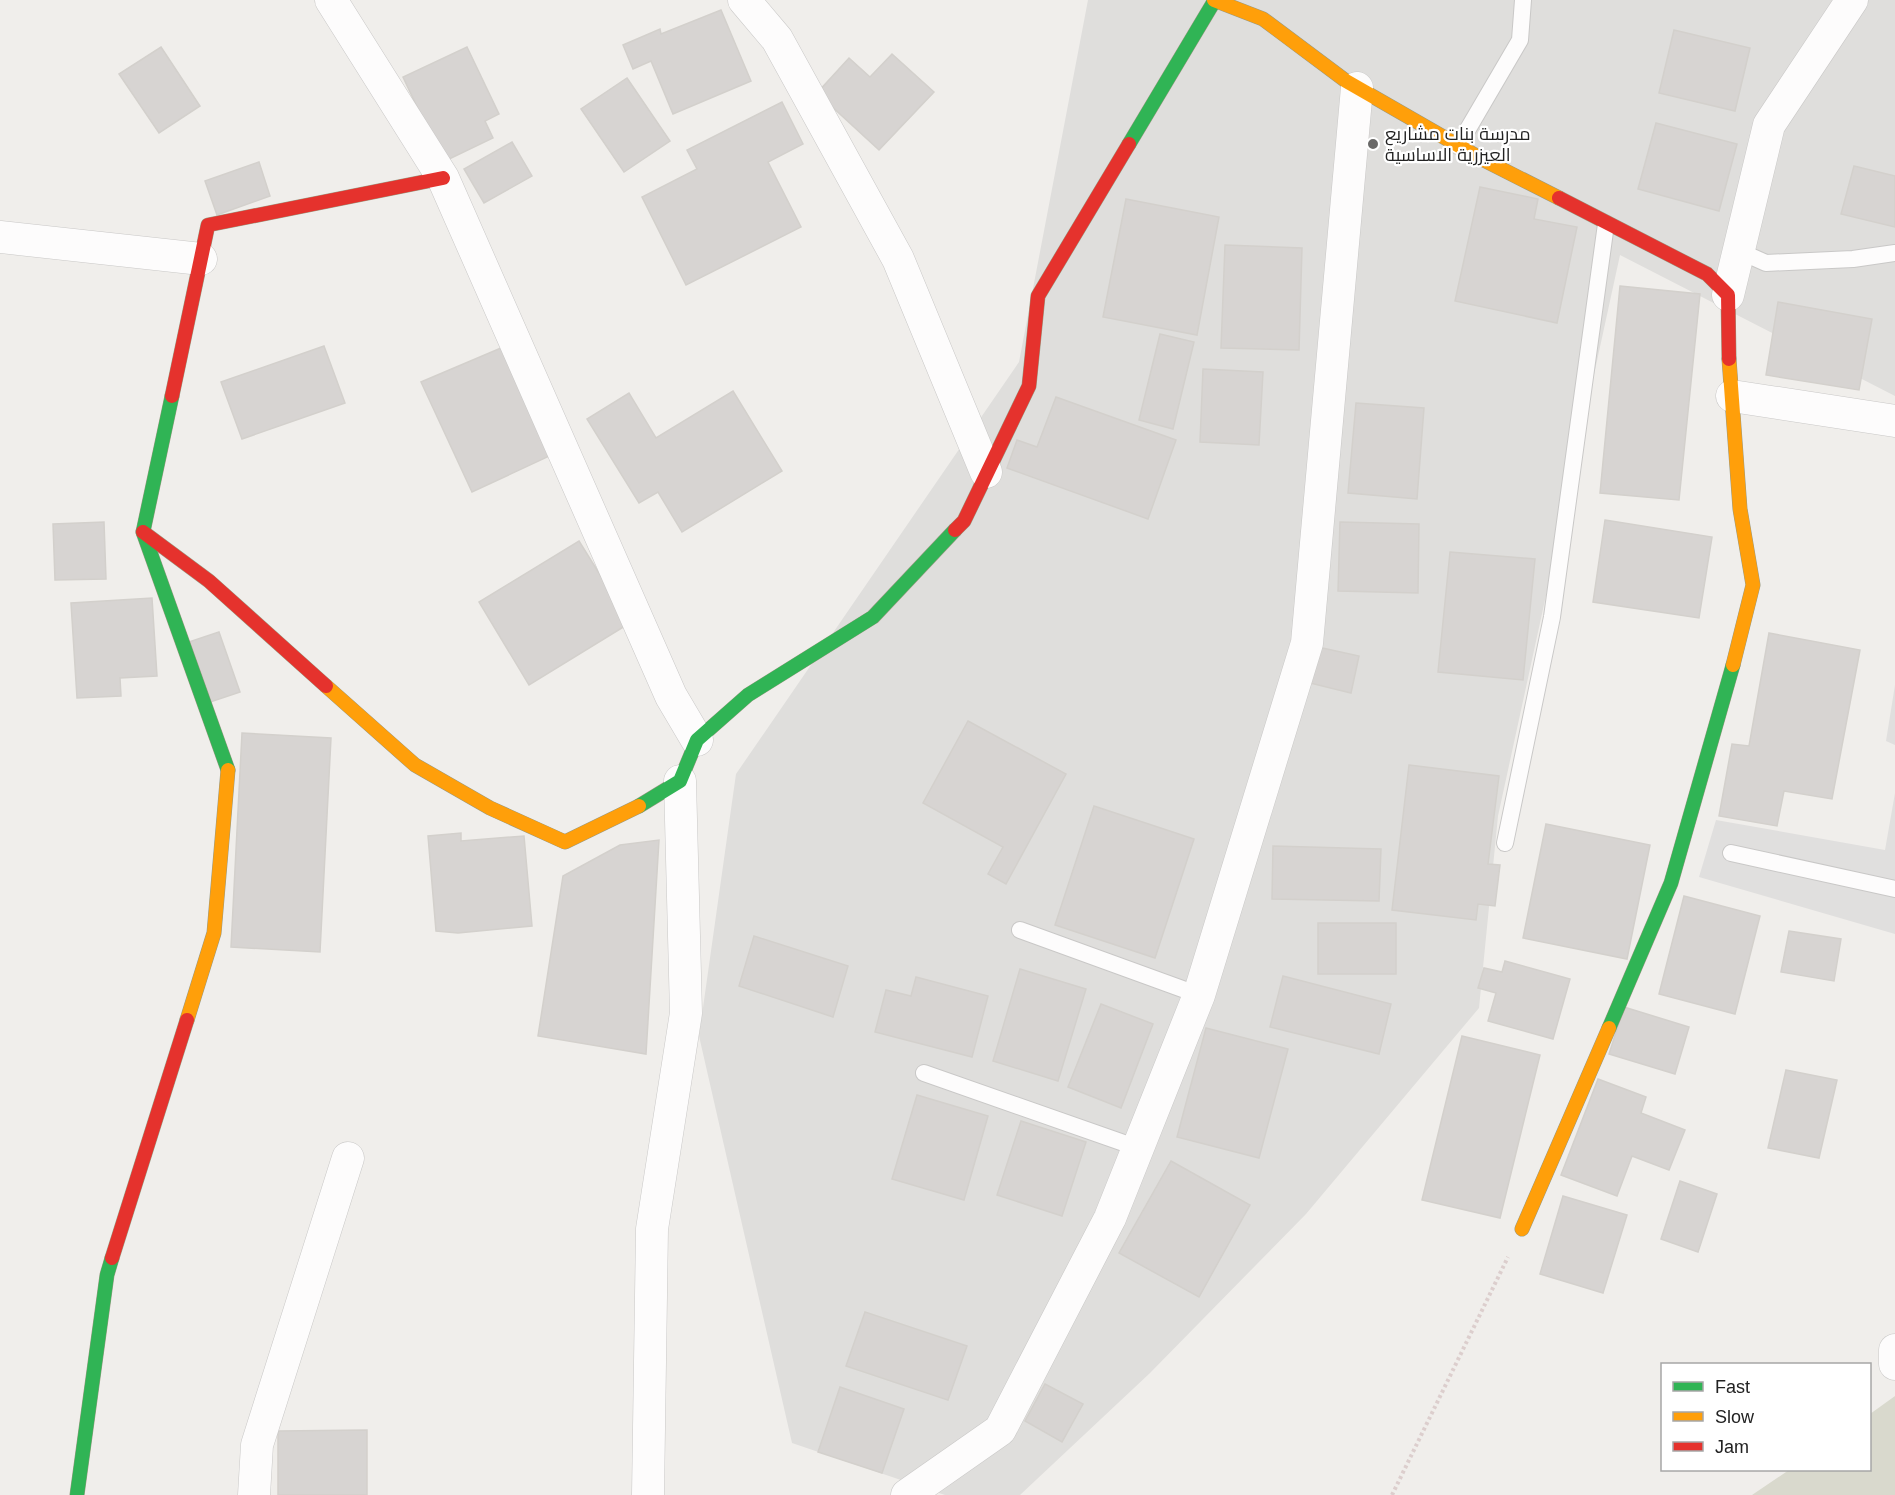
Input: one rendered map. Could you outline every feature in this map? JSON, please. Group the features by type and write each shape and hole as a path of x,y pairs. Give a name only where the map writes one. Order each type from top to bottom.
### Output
{"street":[{"path":"332,0 443,178 671,696 697,740"},
{"path":"744,0 777,39 898,259 986,472"},
{"path":"648,1495 652,1229 686,1013 680,781 697,740 748,695 873,617 964,521 1029,386 1038,296 1214,0 1263,20 1358,88 1458,146 1707,274 1728,295"},
{"path":"1522,1229 1671,883 1728,687 1753,585 1740,509 1727,336 1728,295 1769,125 1852,0"},
{"path":"907,1495 1000,1430 1110,1218 1199,994 1308,643 1358,88"},
{"path":"77,1495 107,1275 214,933 229,772 143,532 208,225 443,178"},
{"path":"0,237 201,259"},
{"path":"1732,396 1895,421"},
{"path":"143,532 209,581 415,765 490,808 565,842 623,816 680,781"},
{"path":"254,1495 257,1445 348,1158"},
{"path":"1895,1350 1895,1364"}],"lane":[{"path":"1458,146 1520,40 1523,0"},
{"path":"1505,843 1552,617 1606,224"},
{"path":"1739,251 1766,263 1853,259 1895,254"},
{"path":"1731,853 1895,889"},
{"path":"1020,930 1199,994"},
{"path":"924,1073 1138,1148"}],"path":[{"path":"1392,1495 1522,1229"}],"shaded area":[{"path":"1088,0 1895,0 1895,396 1620,255 1498,816 1479,1008 1306,1214 1150,1373 1020,1495 945,1495 792,1443 699,1036 736,774 1019,362"},
{"path":"1895,685 1895,745 1886,741"},
{"path":"1895,793 1895,934 1699,877 1716,820 1885,850"},
{"path":"1895,1396 1895,1495 1752,1495 1788,1471 1871,1471 1871,1413"}],"building":[{"path":"721,10 751,81 673,114 651,61 633,69 623,45 660,29 661,34"},
{"path":"1674,30 1750,48 1735,111 1659,93"},
{"path":"161,47 200,106 159,133 119,74"},
{"path":"467,47 499,114 485,121 493,138 443,162 403,77"},
{"path":"892,54 934,92 879,150 817,93 849,58 870,77"},
{"path":"627,78 670,141 624,172 581,109"},
{"path":"782,102 803,144 768,162 801,227 686,285 642,197 697,169 687,150"},
{"path":"1656,123 1737,144 1719,211 1638,189"},
{"path":"512,142 532,176 484,203 464,169"},
{"path":"259,162 270,196 217,215 205,181"},
{"path":"1854,166 1895,176 1895,227 1841,214"},
{"path":"1480,187 1538,199 1534,219 1577,227 1557,323 1455,301"},
{"path":"1126,199 1219,217 1197,335 1103,317"},
{"path":"1225,245 1302,248 1299,350 1221,348"},
{"path":"1620,286 1700,294 1679,500 1600,493"},
{"path":"1778,302 1872,319 1859,390 1766,375"},
{"path":"1160,334 1194,342 1173,429 1139,420"},
{"path":"508,345 558,452 472,492 421,382"},
{"path":"324,346 345,403 242,439 221,382"},
{"path":"1203,369 1263,372 1259,445 1200,442"},
{"path":"733,391 782,471 682,532 658,492 639,503 587,419 629,393 656,438"},
{"path":"1056,397 1176,440 1148,519 1007,468 1017,440 1037,447"},
{"path":"1356,403 1424,408 1417,499 1348,493"},
{"path":"1605,520 1712,537 1699,618 1593,602"},
{"path":"104,522 106,579 55,580 53,524"},
{"path":"1340,522 1419,524 1418,593 1338,591"},
{"path":"579,541 630,623 529,685 479,602"},
{"path":"1450,552 1535,559 1523,680 1438,672"},
{"path":"152,598 157,676 120,678 121,696 77,698 71,603"},
{"path":"219,632 240,692 210,702 189,642"},
{"path":"1769,633 1860,650 1832,799 1784,791 1777,826 1719,816 1732,744 1749,746"},
{"path":"1318,647 1359,656 1351,693 1310,683"},
{"path":"968,721 1066,774 1006,884 988,874 1003,847 923,803"},
{"path":"242,733 331,738 320,952 231,947"},
{"path":"1409,765 1499,776 1488,864 1500,865 1495,906 1478,904 1476,920 1392,910"},
{"path":"1094,806 1194,839 1155,958 1055,925"},
{"path":"1546,824 1650,845 1627,959 1523,938"},
{"path":"461,833 461,841 524,836 532,926 458,933 436,931 428,836"},
{"path":"659,840 646,1054 538,1036 563,876 620,845"},
{"path":"1273,846 1381,849 1379,901 1272,899"},
{"path":"1684,896 1760,916 1735,1014 1659,994"},
{"path":"1318,923 1396,923 1396,974 1318,974"},
{"path":"1789,931 1841,939 1834,981 1781,972"},
{"path":"754,936 848,966 833,1017 739,986"},
{"path":"1505,961 1570,979 1553,1039 1488,1021 1496,993 1478,988 1484,968 1502,972"},
{"path":"1020,969 1086,989 1058,1081 993,1061"},
{"path":"1283,976 1391,1004 1379,1054 1270,1027"},
{"path":"916,977 988,996 972,1057 875,1032 886,990 911,996"},
{"path":"1101,1004 1153,1024 1121,1108 1068,1087"},
{"path":"1624,1007 1689,1027 1675,1074 1609,1054"},
{"path":"1206,1028 1288,1049 1259,1158 1177,1137"},
{"path":"1462,1036 1540,1055 1500,1218 1422,1200"},
{"path":"1786,1070 1837,1080 1819,1158 1768,1148"},
{"path":"1598,1079 1646,1097 1641,1113 1685,1130 1669,1170 1632,1156 1617,1196 1561,1175"},
{"path":"917,1095 988,1116 964,1200 892,1179"},
{"path":"1021,1121 1086,1142 1062,1216 997,1195"},
{"path":"1171,1161 1250,1205 1199,1297 1119,1253"},
{"path":"1680,1181 1717,1194 1698,1252 1661,1239"},
{"path":"1563,1196 1627,1215 1603,1293 1540,1274"},
{"path":"865,1312 967,1346 948,1400 846,1366"},
{"path":"1045,1384 1083,1404 1062,1442 1025,1421"},
{"path":"840,1387 904,1409 882,1473 818,1452"},
{"path":"367,1430 367,1495 278,1495 278,1431"}],"traffic: fast":[{"path":"1129,144 1215,0"},
{"path":"172,396 143,532 228,770"},
{"path":"639,806 680,781 697,740 748,695 873,617 955,530"},
{"path":"1609,1028 1671,883 1733,665"},
{"path":"77,1495 107,1275 112,1258"}],"traffic: slow":[{"path":"1214,0 1263,19 1346,81 1480,158 1559,198"},
{"path":"1729,359 1740,509 1753,585 1733,665"},
{"path":"326,686 415,765 490,808 565,842 639,806"},
{"path":"187,1020 214,933 228,770"},
{"path":"1522,1229 1609,1028"}],"traffic: jam":[{"path":"955,530 964,521 1029,386 1038,296 1129,144"},
{"path":"172,396 208,225 443,178"},
{"path":"1559,198 1707,274 1728,295 1729,359"},
{"path":"143,532 209,581 326,686"},
{"path":"112,1258 187,1020"}],"place":[{"name":"مدرسة بنات مشاريع العيزرية الاساسية","path":"1373,144"}]}
